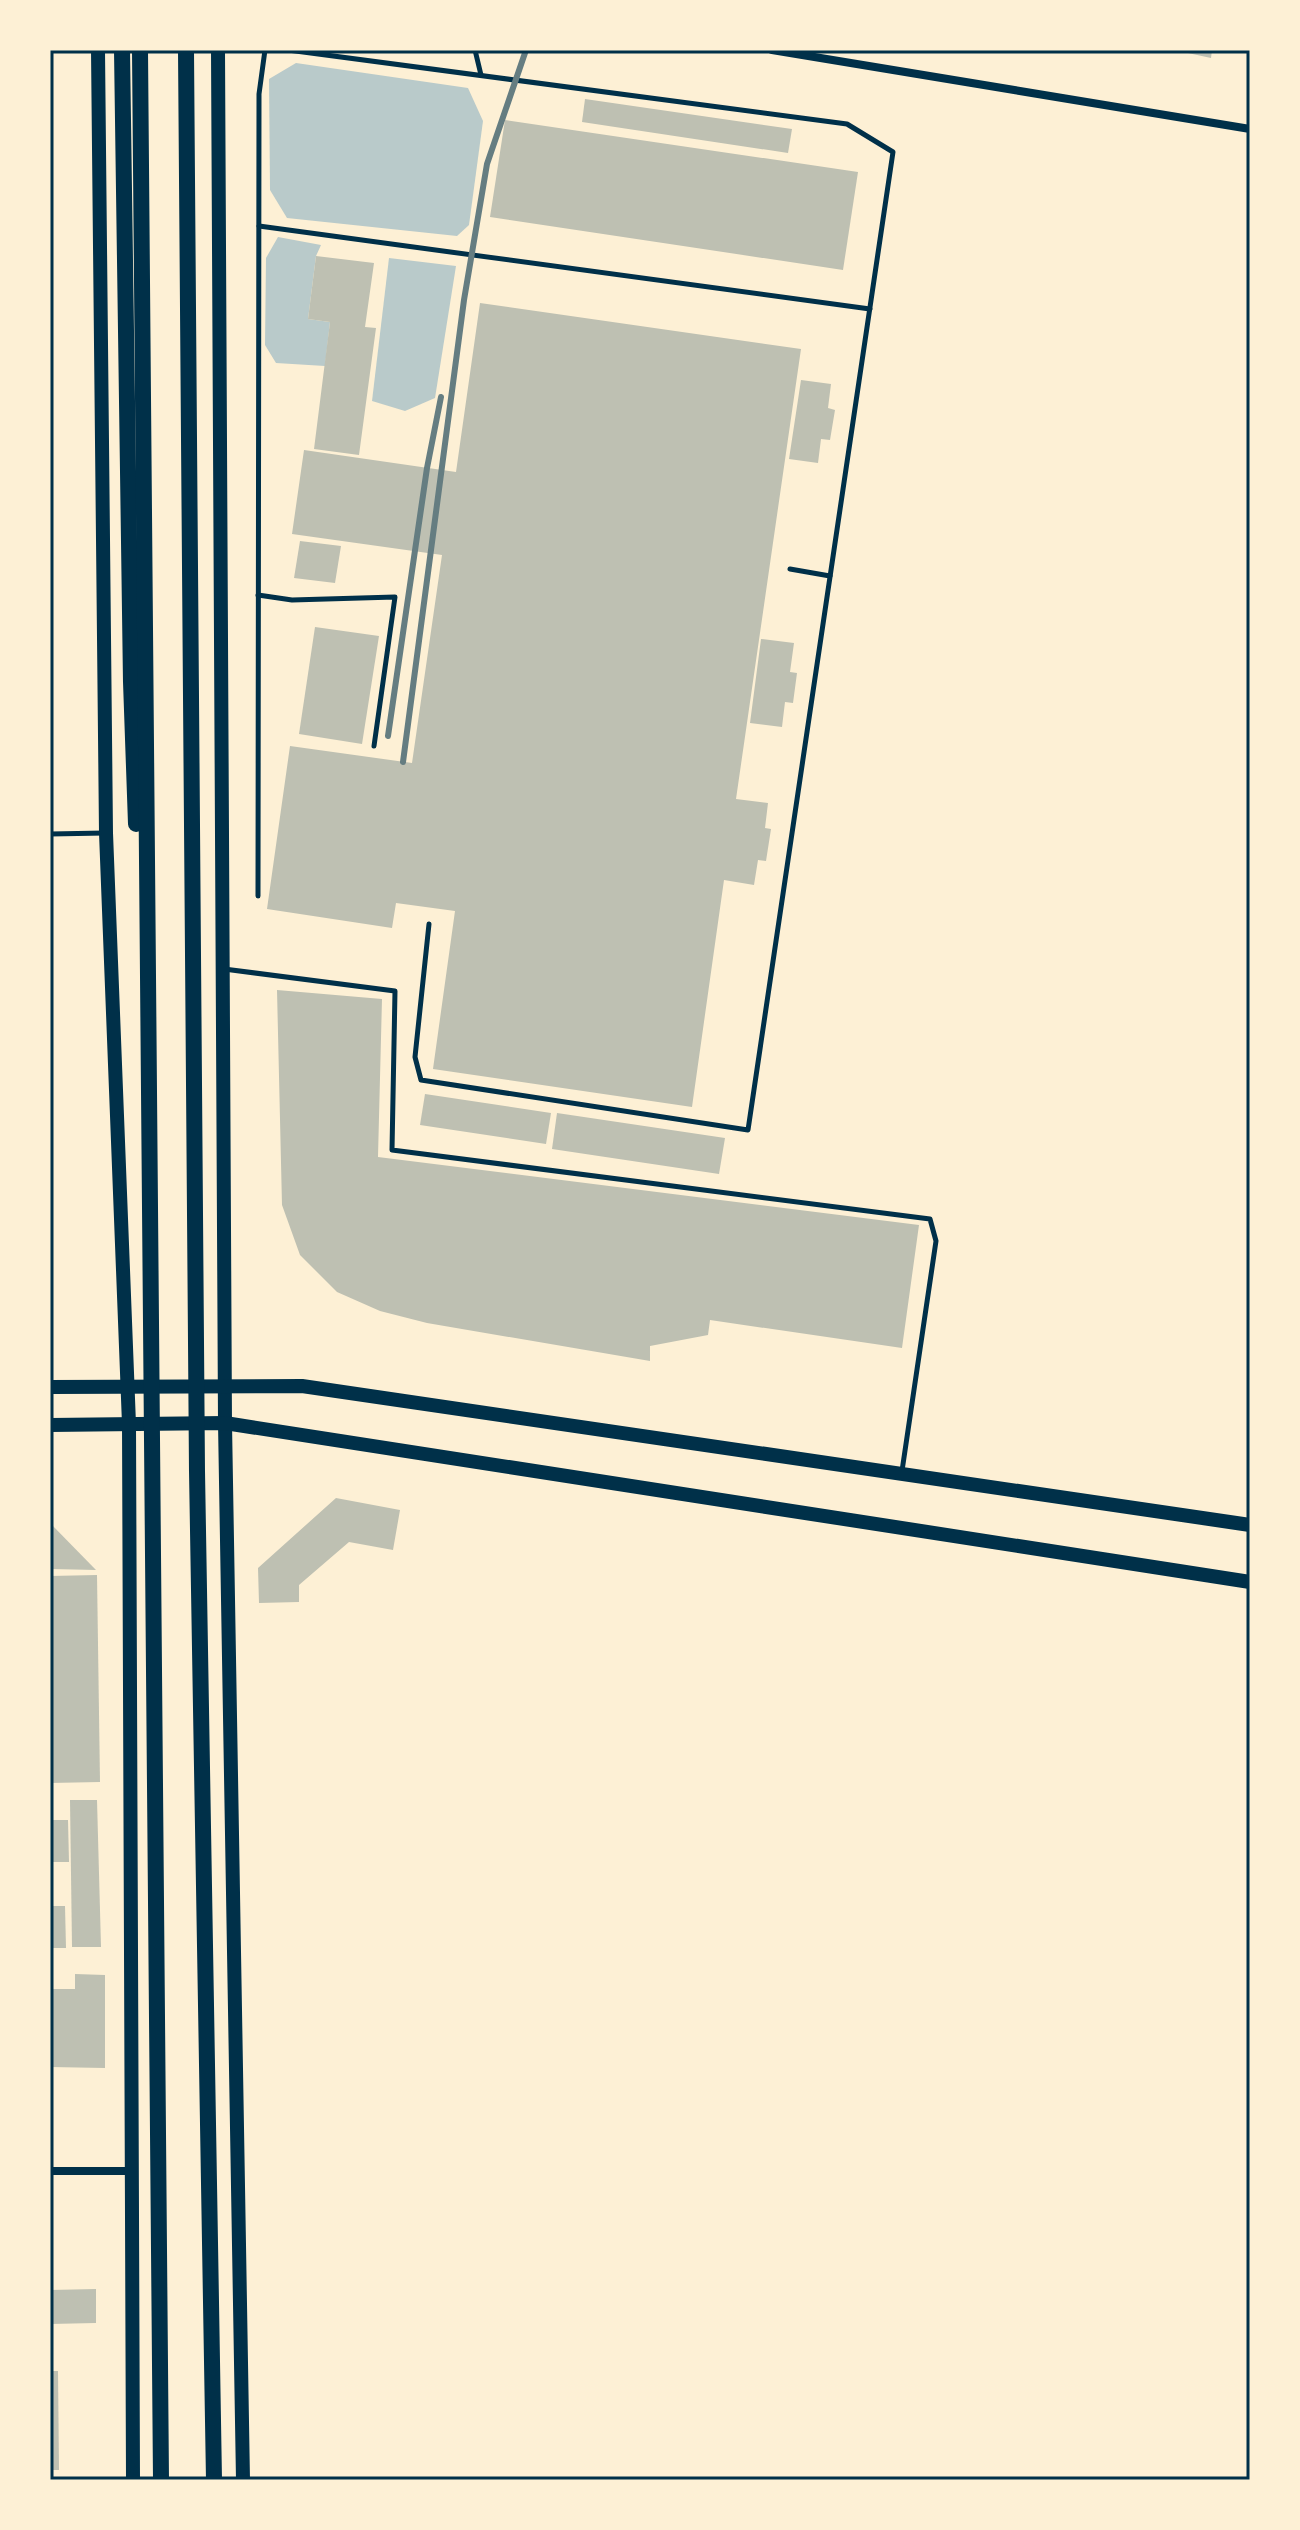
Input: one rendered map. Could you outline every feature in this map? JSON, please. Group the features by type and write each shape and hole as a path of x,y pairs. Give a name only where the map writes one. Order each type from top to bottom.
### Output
{"highway":[{"path":"122,50 131,682 137,842 149,1001"},
{"path":"140,50 161,2480"},
{"path":"186,50 197,1455 214,2480"}],"main road":[{"path":"98,50 106,833 129,1424 133,2480"},
{"path":"218,50 225,1423 243,2480"},
{"path":"50,1387 302,1386 1250,1525"},
{"path":"50,1425 225,1423 1250,1582"}],"street":[{"path":"772,50 1250,129"},
{"path":"50,2171 132,2171"}],"lane":[{"path":"258,896 259,94 265,50"},
{"path":"288,50 847,124 893,152 748,1130 421,1080 415,1057 429,924"},
{"path":"475,50 481,75"},
{"path":"259,226 870,309"},
{"path":"790,569 830,576"},
{"path":"258,595 292,600 395,597 374,746"},
{"path":"50,834 106,833"},
{"path":"223,969 395,991 392,1150 930,1219 936,1241 902,1475"}],"shaded area":[{"path":"296,63 468,88 483,121 469,225 457,236 287,218 270,190 269,79"},
{"path":"278,237 321,245 316,256 308,319 330,322 325,366 276,363 265,345 266,258"},
{"path":"389,258 456,266 435,398 405,411 372,401"}],"building":[{"path":"1174,50 1212,50 1211,58"},
{"path":"585,99 792,129 788,153 582,122"},
{"path":"505,120 858,172 843,270 490,217"},
{"path":"316,256 374,263 365,327 376,328 359,455 314,449 330,322 308,319"},
{"path":"480,303 801,349 736,799 768,803 765,828 771,829 766,861 758,860 754,885 724,880 692,1107 433,1069 455,911 396,903 392,928 267,909 290,746 412,763 442,555 292,534 304,450 456,472"},
{"path":"801,380 831,384 828,408 835,410 830,440 821,439 818,463 789,459"},
{"path":"300,541 341,546 335,583 294,578"},
{"path":"315,627 379,636 362,744 299,734"},
{"path":"761,639 794,643 790,672 797,673 793,703 785,702 782,727 750,723"},
{"path":"277,990 382,999 378,1157 919,1225 902,1348 710,1320 708,1335 650,1346 650,1361 427,1323 380,1311 337,1292 300,1255 282,1205"},
{"path":"425,1094 551,1113 546,1144 420,1125"},
{"path":"557,1113 725,1138 719,1174 552,1149"},
{"path":"336,1498 400,1510 393,1550 349,1542 299,1585 299,1602 259,1603 258,1568"},
{"path":"50,1523 96,1570 51,1569"},
{"path":"97,1575 100,1782 50,1783 50,1576"},
{"path":"70,1800 97,1800 101,1947 72,1947"},
{"path":"50,1820 68,1820 69,1862 50,1862"},
{"path":"50,1906 65,1906 66,1948 50,1948"},
{"path":"75,1974 105,1975 105,2068 50,2067 50,1989 75,1989"},
{"path":"96,2289 96,2323 50,2324 50,2290"},
{"path":"50,2371 58,2371 59,2470 50,2470"}],"railway":[{"path":"403,762 464,300 487,164 526,50"},
{"path":"388,736 427,468 441,397"}]}
